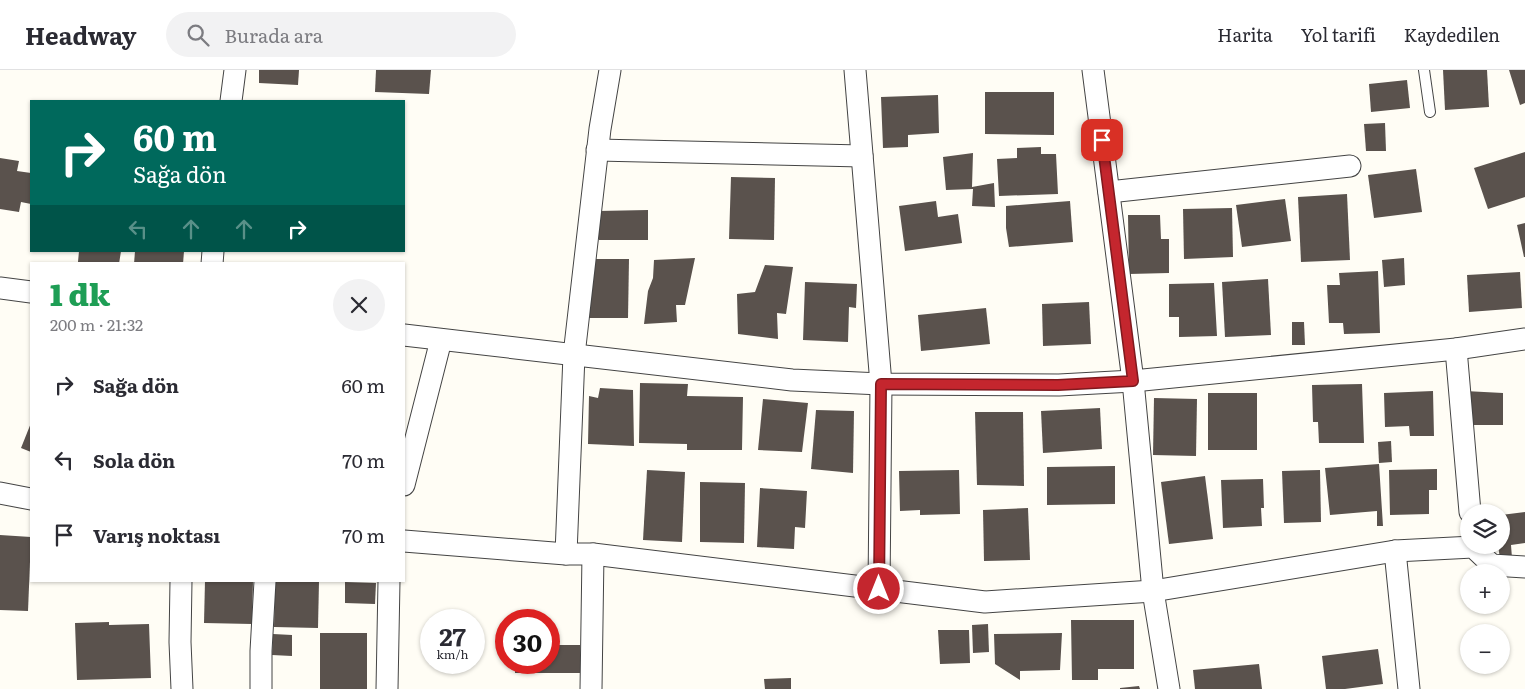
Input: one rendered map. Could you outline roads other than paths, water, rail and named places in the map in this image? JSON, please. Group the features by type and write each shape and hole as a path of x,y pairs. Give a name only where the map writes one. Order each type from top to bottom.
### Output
{"street":[{"path":"231,100 235,70"},
{"path":"566,554 574,355 598,150 610,70"},
{"path":"855,70 881,384 879,589"},
{"path":"1093,70 1133,381 1153,591 1169,689"},
{"path":"598,150 862,156"},
{"path":"1109,192 1350,166"},
{"path":"0,288 30,292"},
{"path":"405,335 792,380 881,384 1058,385 1133,381 1456,349 1525,339"},
{"path":"405,481 441,340"},
{"path":"1456,349 1469,504"},
{"path":"0,493 30,498"},
{"path":"405,541 566,554 593,554 985,602 1153,591 1395,551 1460,547"},
{"path":"1395,551 1410,689"},
{"path":"591,689 593,554"},
{"path":"1481,554 1492,565 1525,567"},
{"path":"181,582 180,642 182,689"},
{"path":"261,689 265,582"},
{"path":"388,689 389,582"}],"lane":[{"path":"1424,70 1430,112"}]}
